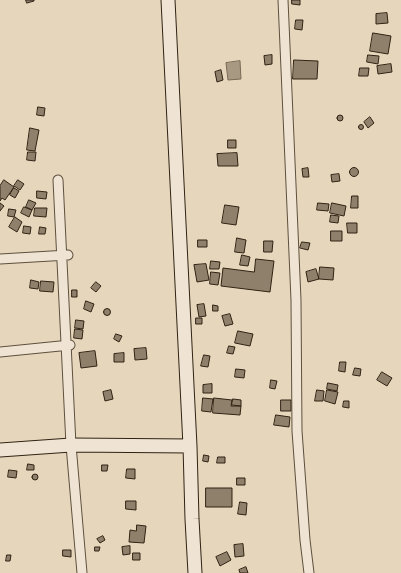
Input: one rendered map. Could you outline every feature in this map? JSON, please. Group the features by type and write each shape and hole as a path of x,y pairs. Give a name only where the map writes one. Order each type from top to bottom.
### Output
{"street":[{"path":"168,0 195,573"},
{"path":"283,0 296,300 297,431 305,540 309,573"},
{"path":"58,180 71,445 82,573"},
{"path":"0,259 68,254"},
{"path":"0,352 70,345"},
{"path":"0,450 71,445 190,446"}],"shaded area":[{"path":"240,61 241,79 228,80 226,63"}],"building":[{"path":"26,0 34,0 34,1 27,3"},
{"path":"292,0 300,0 300,5 292,4"},
{"path":"387,13 388,23 376,24 376,14"},
{"path":"296,20 303,20 302,30 295,29"},
{"path":"373,33 391,36 388,54 370,51"},
{"path":"272,55 272,64 265,65 264,56"},
{"path":"368,55 379,56 378,64 367,62"},
{"path":"294,60 318,61 317,79 293,79"},
{"path":"391,64 392,72 378,74 377,66"},
{"path":"360,68 369,68 368,76 359,76"},
{"path":"221,70 223,80 217,82 215,72"},
{"path":"38,107 45,108 44,116 37,115"},
{"path":"340,115 343,118 340,121 337,118"},
{"path":"370,117 374,123 368,128 364,122"},
{"path":"361,124 364,127 361,130 358,127"},
{"path":"30,128 39,130 35,151 27,150"},
{"path":"228,140 236,140 236,148 228,148"},
{"path":"28,152 36,152 35,161 27,160"},
{"path":"237,153 238,166 218,166 217,154"},
{"path":"354,167 359,172 354,177 349,172"},
{"path":"308,168 309,177 303,177 302,169"},
{"path":"339,174 340,181 332,182 331,175"},
{"path":"4,180 14,187 5,200 2,198 0,201 0,186"},
{"path":"18,180 24,184 20,190 14,186"},
{"path":"14,188 19,191 15,198 10,195"},
{"path":"37,191 47,192 46,199 37,198"},
{"path":"352,196 358,196 358,208 351,208"},
{"path":"29,200 36,203 32,210 26,207"},
{"path":"0,203 4,206 0,211"},
{"path":"318,203 329,204 328,211 317,210"},
{"path":"332,203 346,206 344,216 330,213"},
{"path":"225,205 239,207 236,225 222,223"},
{"path":"24,207 32,210 29,217 21,213"},
{"path":"35,208 47,208 46,217 34,216"},
{"path":"9,209 16,210 14,217 8,216"},
{"path":"331,215 339,216 338,223 330,222"},
{"path":"15,217 22,222 17,232 9,227"},
{"path":"347,223 357,223 357,233 348,233"},
{"path":"24,226 31,227 30,234 23,233"},
{"path":"40,227 46,228 45,234 39,234"},
{"path":"331,231 342,231 342,241 331,241"},
{"path":"237,238 246,240 244,253 235,252"},
{"path":"198,240 207,240 207,247 198,247"},
{"path":"264,241 273,241 272,252 264,252"},
{"path":"302,242 310,243 308,250 300,248"},
{"path":"242,255 250,257 248,266 240,265"},
{"path":"256,259 274,261 270,292 221,286 223,268 254,272"},
{"path":"211,261 220,262 219,269 210,269"},
{"path":"206,264 209,280 197,282 194,265"},
{"path":"320,267 334,268 333,280 319,279"},
{"path":"316,269 319,279 308,282 306,272"},
{"path":"211,272 220,273 218,285 210,284"},
{"path":"31,280 39,282 38,289 30,288"},
{"path":"41,281 54,282 53,292 40,291"},
{"path":"96,282 101,286 96,292 91,288"},
{"path":"72,290 77,290 77,297 72,297"},
{"path":"86,301 94,304 91,312 84,309"},
{"path":"204,304 206,316 199,317 197,305"},
{"path":"213,305 218,306 218,311 213,311"},
{"path":"107,308 110,309 110,315 107,316 104,315 103,312 104,309"},
{"path":"230,314 233,324 225,326 222,316"},
{"path":"196,318 202,318 202,324 196,324"},
{"path":"76,320 84,321 83,329 75,328"},
{"path":"75,329 83,330 82,339 74,338"},
{"path":"238,331 253,334 250,346 235,343"},
{"path":"116,334 122,336 119,342 114,339"},
{"path":"229,346 235,347 233,354 227,353"},
{"path":"146,348 147,359 135,360 134,349"},
{"path":"95,351 97,366 81,368 79,353"},
{"path":"124,353 124,362 114,362 114,354"},
{"path":"204,355 210,356 208,367 201,366"},
{"path":"340,362 346,362 345,372 339,371"},
{"path":"355,368 361,369 360,376 353,375"},
{"path":"236,369 245,370 244,378 235,377"},
{"path":"382,372 392,378 387,386 377,380"},
{"path":"271,380 277,381 275,389 270,388"},
{"path":"328,383 338,385 337,391 327,389"},
{"path":"212,384 212,393 203,393 203,385"},
{"path":"111,390 113,399 105,401 103,392"},
{"path":"317,390 324,391 323,401 315,401"},
{"path":"327,390 338,392 335,404 325,401"},
{"path":"203,398 213,399 211,412 202,411"},
{"path":"214,398 232,400 231,406 241,406 240,415 213,413"},
{"path":"233,399 241,400 241,406 232,405"},
{"path":"281,400 291,400 291,411 281,411"},
{"path":"344,401 349,401 349,408 343,407"},
{"path":"276,415 290,417 289,427 274,425"},
{"path":"204,455 209,456 208,462 203,461"},
{"path":"218,457 225,457 225,463 217,463"},
{"path":"28,464 34,465 34,470 27,470"},
{"path":"102,465 108,465 107,471 102,471"},
{"path":"127,469 135,469 135,479 126,478"},
{"path":"9,470 17,471 16,478 8,477"},
{"path":"35,474 38,477 35,480 32,477"},
{"path":"237,478 245,478 245,485 237,485"},
{"path":"206,488 232,488 232,507 206,507"},
{"path":"126,501 136,501 136,510 126,509"},
{"path":"240,502 247,503 246,515 238,514"},
{"path":"137,525 146,526 144,543 129,542 130,530 136,531"},
{"path":"103,536 105,540 100,543 97,539"},
{"path":"243,544 244,556 235,557 234,545"},
{"path":"130,546 130,554 123,555 122,547"},
{"path":"95,547 100,547 99,551 95,551"},
{"path":"63,550 71,550 71,557 63,556"},
{"path":"227,552 231,560 220,566 216,557"},
{"path":"133,553 140,553 140,560 133,560"},
{"path":"7,555 11,555 10,561 6,561"},
{"path":"246,567 248,573 240,573 239,570"}]}
